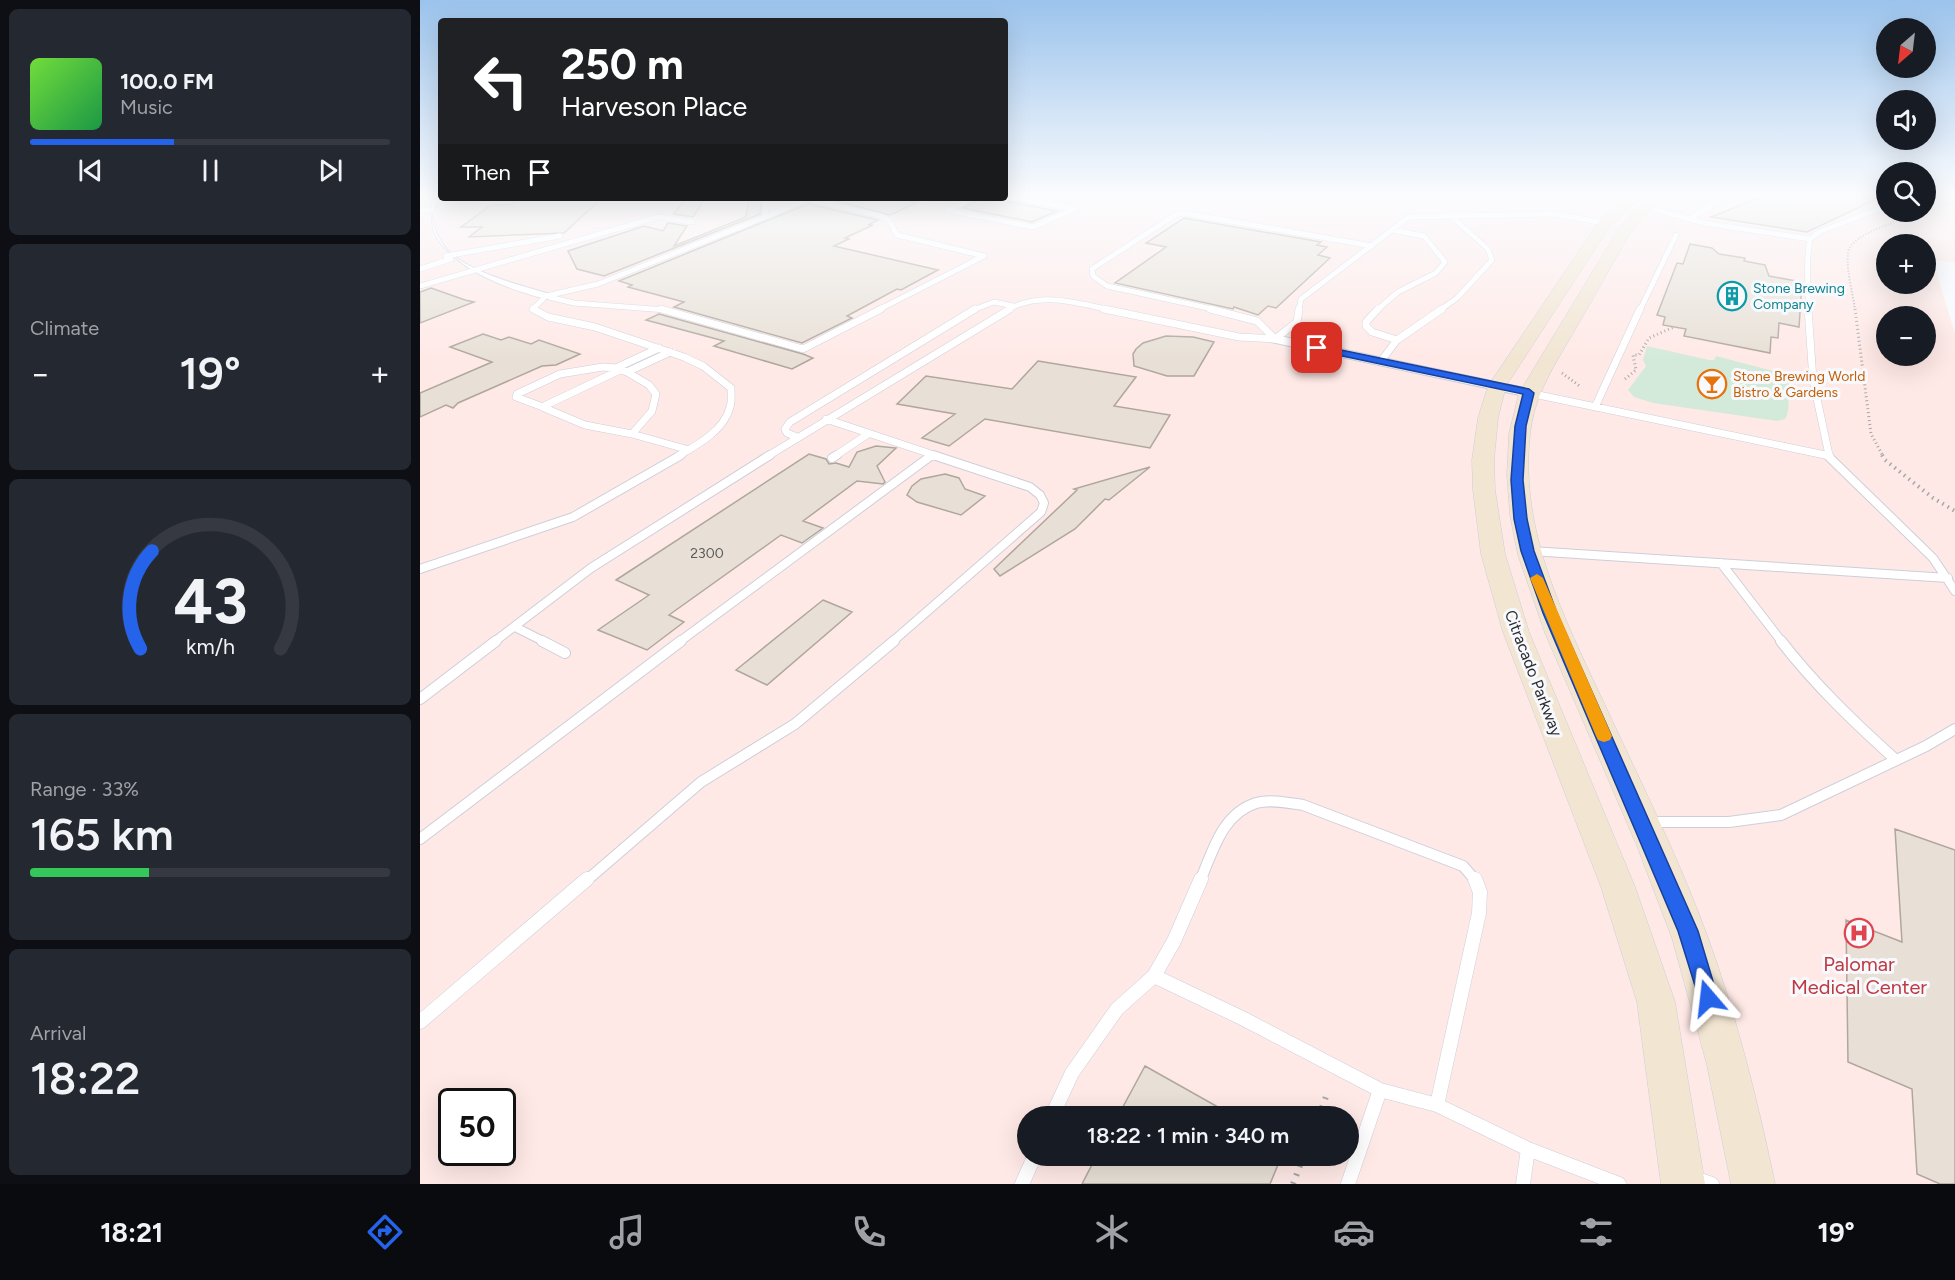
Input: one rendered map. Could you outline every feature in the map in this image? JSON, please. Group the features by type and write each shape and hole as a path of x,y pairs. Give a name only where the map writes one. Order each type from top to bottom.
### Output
{"main road":[{"name":"Citracado Parkway","path":"1586,250 1497,386 1488,418 1483,460 1484,490 1493,554 1516,632 1618,887 1656,1002 1693,1180"},
{"name":"Citracado Parkway","path":"1613,250 1529,393 1522,414 1517,480 1521,519 1528,551 1550,613 1688,931 1728,1065 1754,1184"}],"street":[{"path":"442,250 449,258 481,276 546,296"},
{"path":"1275,339 1529,393"}],"lane":[{"path":"420,269 449,258 488,250"},
{"path":"420,286 541,250"},
{"path":"420,569 573,517 689,450 719,427 730,408 731,388 703,366 670,352 595,327 548,317 533,309 546,296 598,284 682,250"},
{"path":"546,296 574,303 658,308 803,349 984,256 960,250"},
{"path":"1120,250 1092,269 1093,276 1107,286 1248,317 1257,321 1275,339"},
{"path":"420,699 591,568 797,437 1013,306 1029,300 1062,300 1239,337 1275,339 1297,322 1301,298 1366,250"},
{"path":"1397,340 1372,333 1366,326 1366,322 1398,292 1432,276 1442,267 1445,262 1436,250"},
{"path":"1381,361 1397,340 1457,298 1492,260 1488,250"},
{"path":"1596,406 1600,392 1669,250"},
{"path":"1807,250 1808,329 1813,380 1829,455"},
{"path":"797,437 787,433 785,429 790,422 978,307 994,302 1013,306"},
{"path":"621,370 658,348"},
{"path":"543,407 621,370 670,352"},
{"path":"632,434 652,411 656,394 649,385 621,370 603,367 560,374 517,394 516,397 596,429 632,434 689,450"},
{"path":"1529,393 1829,455 1933,558 1955,591"},
{"path":"420,1022 701,782 795,724 958,586 1041,512 1044,503 1040,495 1030,487 826,419"},
{"path":"832,458 868,434"},
{"path":"420,839 706,622 932,455"},
{"path":"1528,551 1948,578"},
{"path":"1721,563 1802,668 1846,715 1896,760"},
{"path":"515,627 565,653"},
{"path":"1642,822 1729,822 1781,815 1955,729"},
{"path":"1057,1106 1072,1073 1117,1009 1154,976 1174,941 1226,822 1256,803 1281,802 1303,805 1463,867 1476,877 1481,891 1479,913 1437,1105"},
{"path":"1154,976 1242,1018 1380,1090 1437,1105 1528,1149 1619,1184"},
{"path":"1348,1184 1380,1090"},
{"path":"1523,1184 1528,1149"},
{"path":"1022,1184 1030,1166"}],"path":[{"path":"1849,250 1871,434 1885,460 1933,498 1955,511"},
{"path":"1621,384 1636,370 1633,355 1639,355 1642,343 1651,335 1674,327"},
{"path":"1323,1106 1328,1091"},
{"path":"1293,1184 1300,1166"}],"shaded area":[{"path":"420,250 1876,250 1876,294 1936,294 1936,270 1955,334 1955,1184 420,1184"},
{"path":"1936,250 1955,250 1955,263 1936,260"}],"green space":[{"path":"1647,346 1709,360 1714,360 1716,356 1789,375 1792,386 1785,419 1777,421 1653,403 1634,397 1628,390 1646,366 1643,360"}],"building":[{"path":"669,250 604,276 577,269 568,251"},
{"path":"694,250 852,250 938,270 901,290 897,289 847,316 852,318 802,343 674,307 684,302 628,287 632,285 619,281"},
{"path":"1161,250 1323,250 1318,255 1330,258 1276,308 1268,306 1258,315 1234,307 1233,309 1115,283"},
{"name":"Stone Brewing Company","path":"1688,250 1715,250 1719,254 1745,258 1744,261 1765,265 1769,276 1802,282 1799,327 1779,323 1778,338 1771,337 1770,353 1684,336 1686,329 1663,325 1665,317 1657,315 1677,263 1683,264"},
{"path":"431,288 474,302 420,323 420,292"},
{"path":"659,314 813,358 792,369 714,346 724,341 646,320"},
{"path":"483,334 501,340 509,337 531,344 539,340 580,354 556,365 542,366 458,403 453,408 446,405 420,417 420,393 492,362 450,347"},
{"path":"1166,336 1193,337 1214,342 1194,376 1167,376 1134,366 1133,354 1136,349 1143,343"},
{"path":"1038,361 1136,377 1114,406 1170,415 1150,448 985,419 949,446 922,438 955,414 897,404 926,376 1012,389"},
{"path":"876,446 896,448 877,466 885,482 883,484 857,481 803,521 823,528 802,543 781,535 669,615 684,622 647,650 598,630 649,595 616,580 809,454 826,459 829,464 836,463 849,467 857,452"},
{"path":"1150,467 1109,500 1105,499 1075,529 1000,576 994,569 1077,490 1074,489"},
{"path":"945,474 959,478 965,489 985,496 961,515 917,502 907,495 912,486 921,479"},
{"path":"823,600 852,612 767,685 736,670"},
{"path":"1895,829 1955,850 1955,1184 1940,1184 1917,1174 1912,1089 1848,1062 1846,920 1902,942"},
{"path":"1145,1066 1216,1106 1123,1106"},
{"path":"1091,1166 1277,1166 1270,1184 1082,1184"}],"slow traffic":[{"path":"1537,578 1604,736"}],"place":[{"name":"Stone Brewing Company","path":"1732,296"},
{"name":"Stone Brewing World Bistro & Gardens","path":"1712,384"},
{"name":"Palomar Medical Center","path":"1859,933"}],"route":[{"path":"1317,348 1529,393 1520,426 1517,480 1521,519 1528,551 1550,613 1688,931 1708,998"}]}
